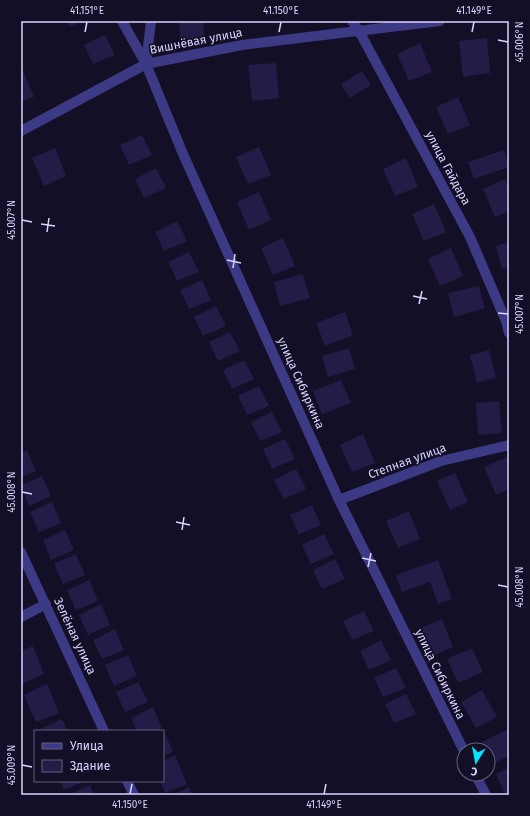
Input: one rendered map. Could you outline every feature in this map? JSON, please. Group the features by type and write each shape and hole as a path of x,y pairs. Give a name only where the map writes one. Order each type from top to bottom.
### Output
{"street":[{"name":"улица Сибиркина","path":"122,21 146,64 182,154 340,500 459,742"},
{"path":"146,64 151,21"},
{"name":"улица Гайдара","path":"352,21 359,31 470,237 506,321 509,333"},
{"name":"Вишнёвая улица","path":"21,131 146,64 242,45 440,21"},
{"name":"Степная улица","path":"340,500 441,460 509,446"},
{"name":"Зелёная улица","path":"21,552 104,730"},
{"path":"21,617 46,604"},
{"path":"128,782 134,795"},
{"path":"479,782 486,795"}],"building":[{"path":"67,21 83,21 70,27"},
{"path":"179,21 203,21 205,44 181,47"},
{"path":"105,35 115,55 93,64 84,45"},
{"path":"487,38 490,73 463,77 459,41"},
{"path":"420,43 432,72 409,81 397,54"},
{"path":"276,63 279,98 252,101 248,65"},
{"path":"22,68 34,97 21,102 21,69"},
{"path":"362,71 371,85 350,98 341,84"},
{"path":"458,97 470,125 448,134 436,107"},
{"path":"142,135 152,155 129,165 120,145"},
{"path":"259,147 271,175 248,184 236,157"},
{"path":"55,148 66,176 44,186 32,158"},
{"path":"504,150 509,167 474,179 468,162"},
{"path":"406,158 418,187 395,196 383,169"},
{"path":"156,168 166,188 144,198 135,179"},
{"path":"505,179 509,188 509,211 495,217 483,189"},
{"path":"259,192 271,220 249,230 237,202"},
{"path":"434,204 446,232 424,241 412,214"},
{"path":"177,221 187,241 164,251 155,232"},
{"path":"283,238 295,266 273,275 261,248"},
{"path":"509,242 509,267 502,269 496,246"},
{"path":"451,248 463,276 440,286 428,259"},
{"path":"189,252 199,272 177,281 168,262"},
{"path":"303,274 310,298 280,306 274,282"},
{"path":"202,280 211,300 189,309 180,290"},
{"path":"479,286 485,308 454,317 448,293"},
{"path":"216,306 226,326 203,336 194,317"},
{"path":"345,312 353,335 325,346 316,323"},
{"path":"230,332 240,351 218,361 209,342"},
{"path":"349,348 355,369 328,377 322,356"},
{"path":"489,350 496,378 477,383 470,355"},
{"path":"244,360 254,379 232,389 223,370"},
{"path":"341,380 351,403 322,414 313,391"},
{"path":"259,386 269,406 247,415 238,396"},
{"path":"499,401 502,433 478,435 476,403"},
{"path":"272,412 282,432 260,441 251,422"},
{"path":"363,434 375,463 352,472 340,445"},
{"path":"285,439 295,459 272,469 263,449"},
{"path":"27,450 36,471 21,477 21,453"},
{"path":"507,457 509,462 509,489 496,495 484,467"},
{"path":"296,469 306,489 284,499 274,480"},
{"path":"455,473 468,502 450,510 437,481"},
{"path":"42,476 51,496 29,506 21,485"},
{"path":"52,502 61,523 39,532 30,512"},
{"path":"312,505 321,525 299,534 290,515"},
{"path":"409,511 420,539 398,548 386,521"},
{"path":"65,530 74,550 51,560 43,540"},
{"path":"324,534 334,554 311,564 302,545"},
{"path":"76,554 85,575 63,584 54,564"},
{"path":"335,559 345,579 322,589 313,570"},
{"path":"438,560 452,599 438,604 430,582 402,592 396,575"},
{"path":"89,580 98,601 76,610 67,590"},
{"path":"101,604 110,625 88,635 79,615"},
{"path":"364,611 374,631 352,640 343,621"},
{"path":"442,619 453,647 431,657 419,629"},
{"path":"115,629 124,650 102,659 93,640"},
{"path":"381,640 391,660 369,670 360,651"},
{"path":"33,646 44,674 22,684 21,651"},
{"path":"472,648 483,672 458,683 447,659"},
{"path":"128,655 137,676 114,686 105,665"},
{"path":"396,668 406,688 383,697 374,678"},
{"path":"138,682 148,702 125,712 116,692"},
{"path":"47,684 59,713 36,722 24,695"},
{"path":"482,690 497,717 476,728 461,702"},
{"path":"406,694 416,714 394,723 385,704"},
{"path":"153,707 162,728 157,730 137,730 131,718"},
{"path":"62,719 68,730 40,730"},
{"path":"509,729 509,756 496,762 496,742 482,742"},
{"path":"164,731 173,752 164,756"},
{"path":"175,755 187,784 165,793 160,782 164,782 164,760"},
{"path":"509,768 509,795 505,795 496,774"},
{"path":"60,782 83,782 64,790"},
{"path":"90,785 94,795 68,795"},
{"path":"189,787 192,795 172,795"}]}
